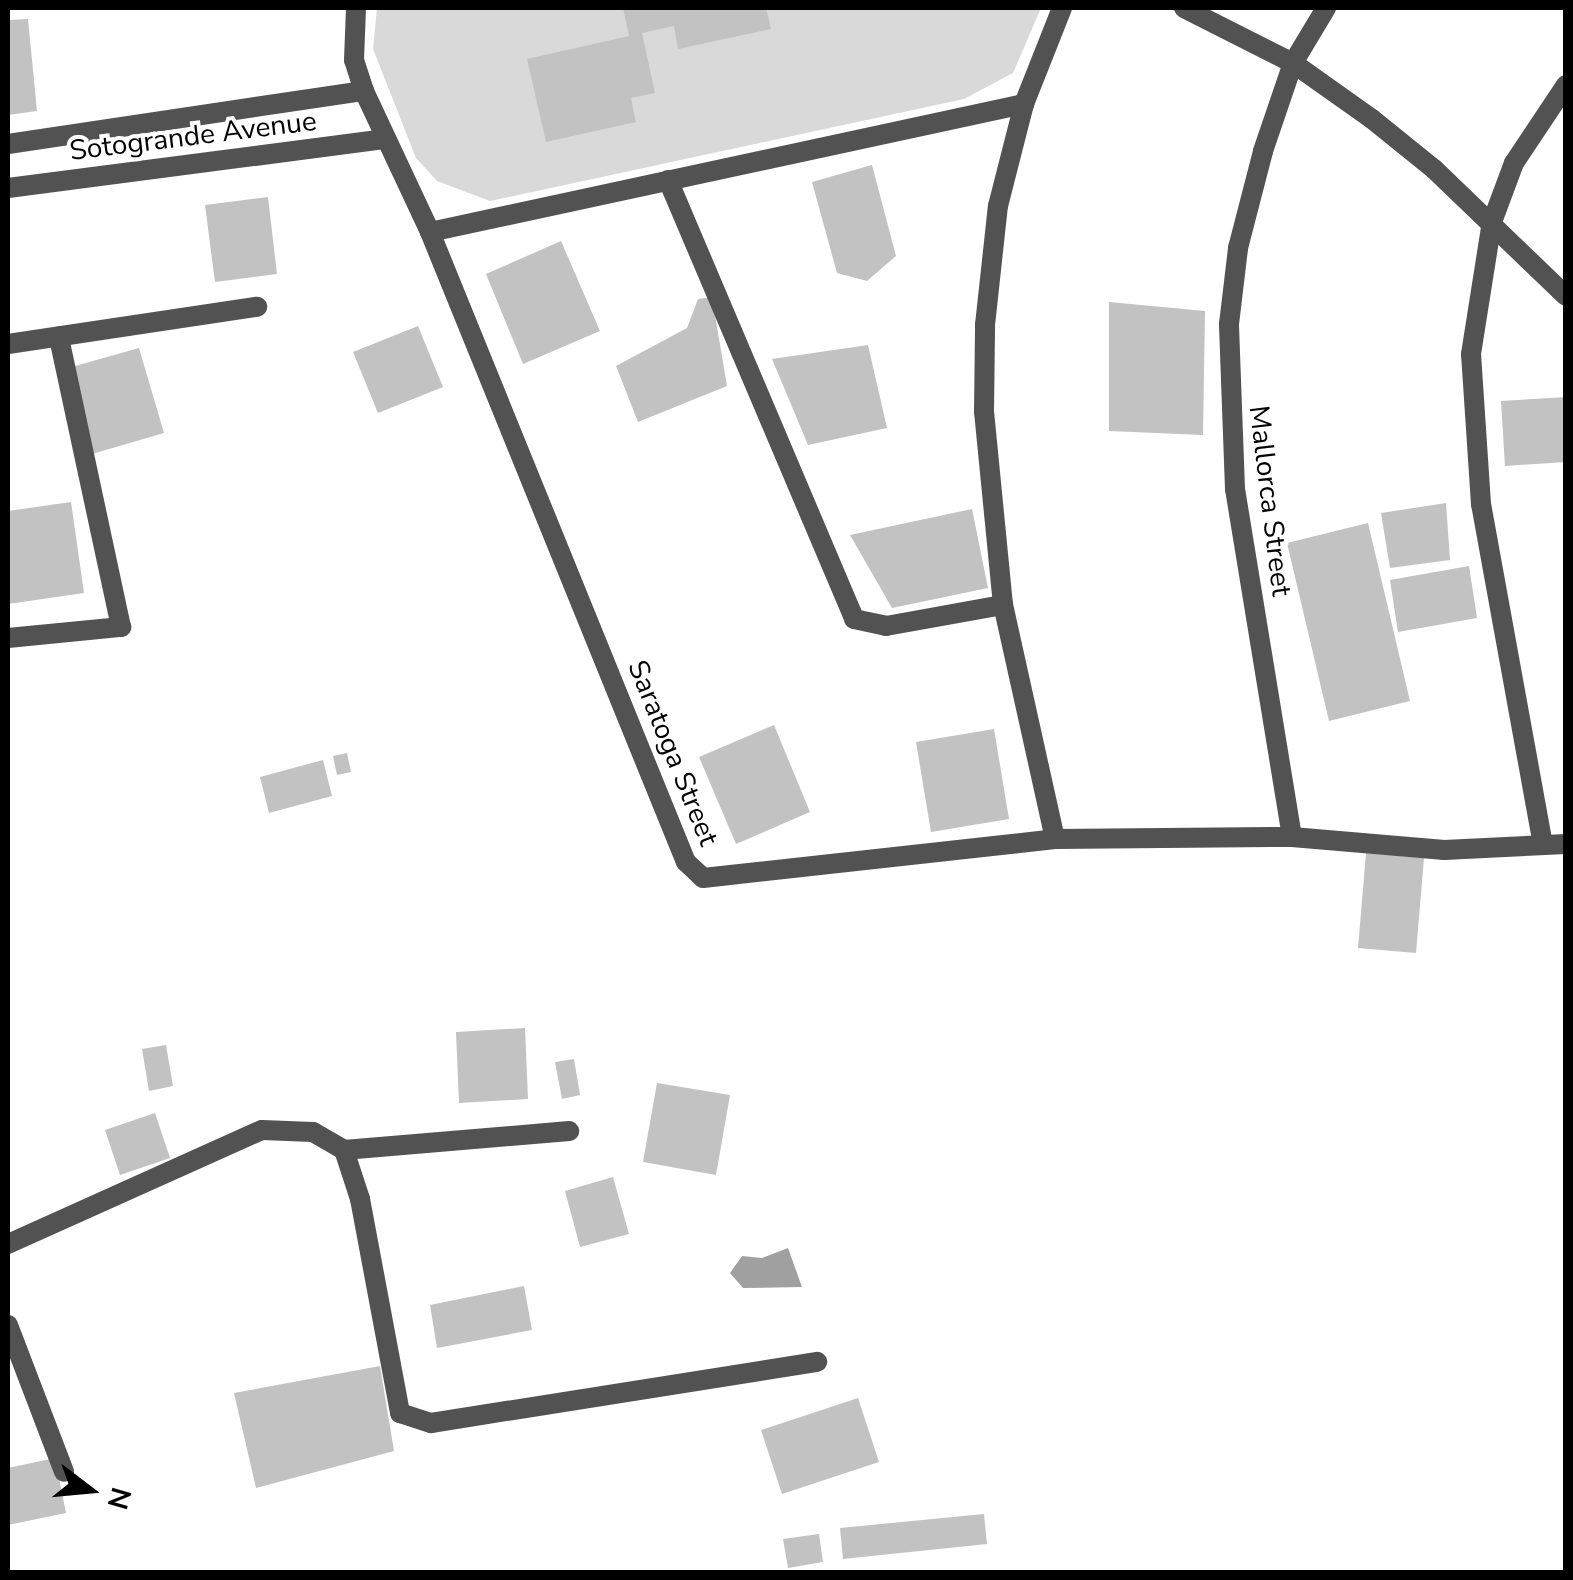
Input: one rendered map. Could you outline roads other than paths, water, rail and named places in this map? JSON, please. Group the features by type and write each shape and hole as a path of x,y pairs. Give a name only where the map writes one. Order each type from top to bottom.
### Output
{"street":[{"name":"Saratoga Street","path":"356,8 354,60 364,91 430,232 686,862 703,878 1055,839 1292,837 1444,850 1566,844"},
{"path":"1055,839 1003,605 984,412 984,326 998,206 1024,104 1062,8"},
{"path":"1184,8 1293,63 1434,170 1566,296"},
{"name":"Mallorca Street","path":"1292,837 1235,489 1228,324 1242,232 1293,63 1326,8"},
{"path":"1542,846 1471,419 1470,354 1492,222 1514,164 1566,86"},
{"name":"Sotogrande Avenue","path":"8,144 364,91"},
{"path":"430,232 1024,104"},
{"name":"Sotogrande Avenue","path":"8,188 386,139"},
{"path":"668,180 854,618 886,626 1003,605"},
{"path":"8,344 257,307"},
{"path":"8,638 121,627 59,337"},
{"path":"8,1244 262,1130 313,1132 344,1150 569,1131"},
{"path":"344,1150 360,1199 400,1414 448,1420 817,1362"},
{"path":"8,1325 64,1472"}]}
